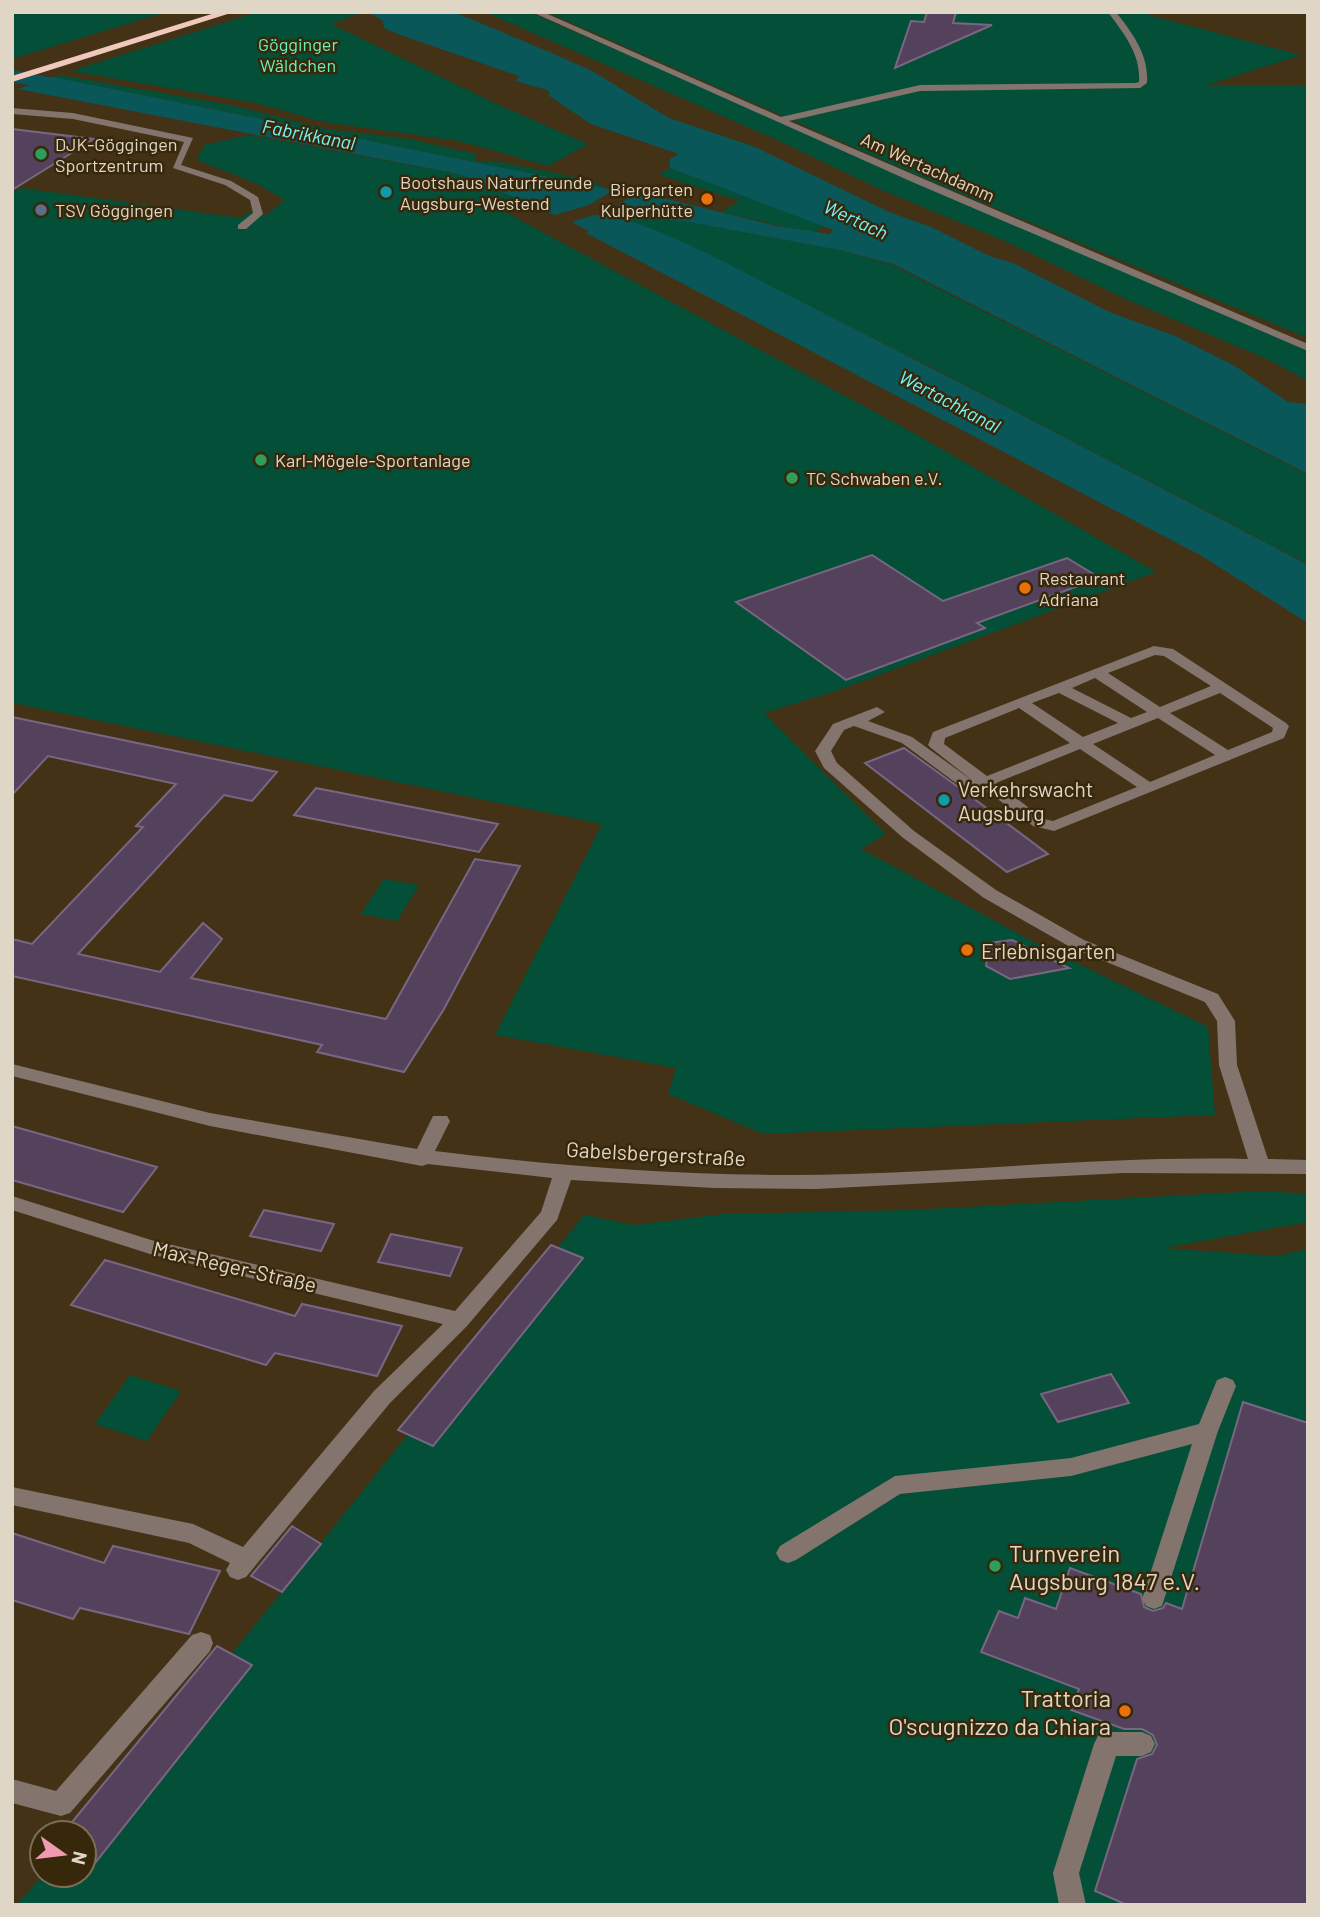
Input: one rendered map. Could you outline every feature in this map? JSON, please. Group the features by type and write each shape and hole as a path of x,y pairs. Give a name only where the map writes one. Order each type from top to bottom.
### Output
{"highway":[{"path":"12,69 197,12"},
{"path":"12,79 229,12"}],"street":[{"name":"Am Wertachdamm","path":"536,12 913,179 1308,348"},
{"path":"784,120 927,87 1137,86 1143,83 1144,75 1136,43 1112,12"},
{"path":"12,111 73,116 190,140 176,166 228,183 255,199 258,214 242,227"},
{"path":"853,721 907,740 979,785 1039,823 1054,826 1279,735 1281,726 1168,652 1154,650 938,735 936,745 979,785 1037,835"},
{"path":"1097,673 1227,756"},
{"path":"1059,687 1131,724"},
{"path":"979,785 1222,687"},
{"path":"1021,703 1149,788"},
{"path":"877,712 838,727 823,751 830,765 908,834 990,894 1077,944 1212,998 1226,1021 1228,1065 1259,1166"},
{"name":"Gabelsbergerstraße","path":"12,1070 208,1120 422,1159 564,1172 690,1180 817,1182 1102,1167 1308,1167"},
{"path":"422,1159 440,1121"},
{"path":"12,1496 193,1534 241,1565 382,1397 460,1320 550,1215 564,1172"},
{"name":"Max-Reger-Straße","path":"12,1203 150,1247 460,1320"},
{"path":"1154,1599 1206,1431 1225,1386"},
{"path":"788,1553 895,1485 1071,1467 1206,1431"},
{"path":"12,1791 61,1804 201,1643"},
{"path":"1073,1905 1066,1872 1107,1744 1142,1744"}],"green space":[{"path":"12,12 166,12 12,59"},
{"name":"Gögginger Wäldchen","path":"258,12 364,12 331,24 501,106 588,144 548,166 459,141 324,122 256,103 71,71"},
{"path":"485,12 529,12 1308,351 1308,381 1267,359 1128,300 1009,243 882,190 775,139"},
{"path":"547,12 1153,12 1148,15 1301,55 1207,85 1308,86 1308,338 928,180"},
{"path":"60,75 235,106 326,129 410,139 475,154 475,161 501,162 594,181 603,188 53,77"},
{"path":"249,135 459,174 517,199 498,208 919,436 1156,572 836,691 764,713 886,834 861,849 1032,941 1208,1027 1215,1115 763,1134 668,1094 676,1068 495,1035 602,824 12,703 12,193 21,188 241,218 249,212 266,215 285,200 253,182 197,160 204,145"},
{"path":"670,168 825,226 811,233 721,212 740,201 659,175"},
{"path":"631,215 684,221 839,250 892,265 1308,475 1308,564 933,368 678,240 623,221"},
{"path":"384,879 419,885 397,921 361,914"},
{"path":"1263,1191 1308,1194 1308,1222 1163,1248 1276,1256 1308,1249 1308,1905 16,1905 30,1889 98,1889 96,1819 149,1757 584,1215 634,1225 723,1214 911,1210"},
{"path":"130,1375 181,1391 147,1441 95,1424"}],"water":[{"name":"Wertach","path":"368,12 454,12 592,71 669,118 755,147 889,212 931,227 989,256 1013,263 1109,312 1175,336 1235,366 1288,402 1308,404 1308,474 893,264 839,250 684,221 641,218 621,211 617,205 639,192 776,226 830,234 833,230 670,168 670,159 679,154 591,124 548,95 550,92 547,90 516,81 519,76 395,33 384,28 383,21"},
{"path":"53,77 613,190 589,205 555,215 459,174 18,89"},
{"name":"Wertachkanal","path":"594,215 615,217 639,224 695,248 1308,565 1308,623 1200,555 586,233 590,232 572,222"}],"building":[{"path":"927,12 956,12 953,23 992,25 895,68 911,21 924,22"},
{"name":"DJK-Göggingen Sportzentrum","path":"12,129 94,139 12,190"},
{"path":"872,555 943,601 1067,558 1100,578 977,623 985,628 846,680 736,602"},
{"path":"12,717 277,772 252,801 224,795 78,954 160,972 203,923 222,939 191,978 386,1019 475,859 520,866 444,1009 404,1072 317,1052 322,1045 12,976 12,939 32,944 143,827 136,826 176,784 48,756 12,795"},
{"name":"Verkehrswacht Augsburg","path":"904,748 1048,854 1007,872 865,763"},
{"path":"316,788 498,824 479,852 294,815"},
{"path":"1012,940 1069,968 1010,979 986,966 989,943"},
{"path":"12,1126 157,1167 123,1212 12,1180"},
{"path":"264,1210 334,1224 321,1251 250,1236"},
{"path":"391,1234 462,1248 450,1276 378,1262"},
{"path":"551,1245 583,1258 433,1446 398,1430"},
{"path":"105,1260 295,1316 302,1304 402,1326 377,1376 275,1353 266,1365 71,1305"},
{"path":"1111,1374 1129,1403 1058,1422 1041,1394"},
{"path":"1243,1402 1308,1423 1308,1905 1127,1905 1095,1891 1137,1759 1152,1754 1157,1745 1153,1735 1142,1729 1124,1729 1071,1710 1079,1689 981,1652 999,1611 1018,1618 1025,1598 1056,1609 1070,1568 1141,1594 1144,1607 1153,1611 1163,1608 1166,1603 1182,1609"},
{"path":"292,1526 321,1544 282,1592 251,1576"},
{"path":"12,1533 104,1563 113,1546 220,1571 189,1634 80,1608 73,1619 12,1600"},
{"path":"217,1646 252,1665 98,1859 98,1819 75,1819"}],"waterway":[{"name":"Fabrikkanal","path":"12,76 95,92"}],"place":[{"name":"DJK-Göggingen Sportzentrum","path":"41,154"},
{"name":"Bootshaus Naturfreunde Augsburg-Westend","path":"386,192"},
{"name":"Biergarten Kulperhütte","path":"707,199"},
{"name":"TSV Göggingen","path":"41,210"},
{"name":"Karl-Mögele-Sportanlage","path":"261,460"},
{"name":"TC Schwaben e.V.","path":"792,478"},
{"name":"Restaurant Adriana","path":"1025,588"},
{"name":"Verkehrswacht Augsburg","path":"944,800"},
{"name":"Erlebnisgarten","path":"967,950"},
{"name":"Turnverein Augsburg 1847 e.V.","path":"995,1566"},
{"name":"Trattoria O'scugnizzo da Chiara","path":"1125,1711"}]}
